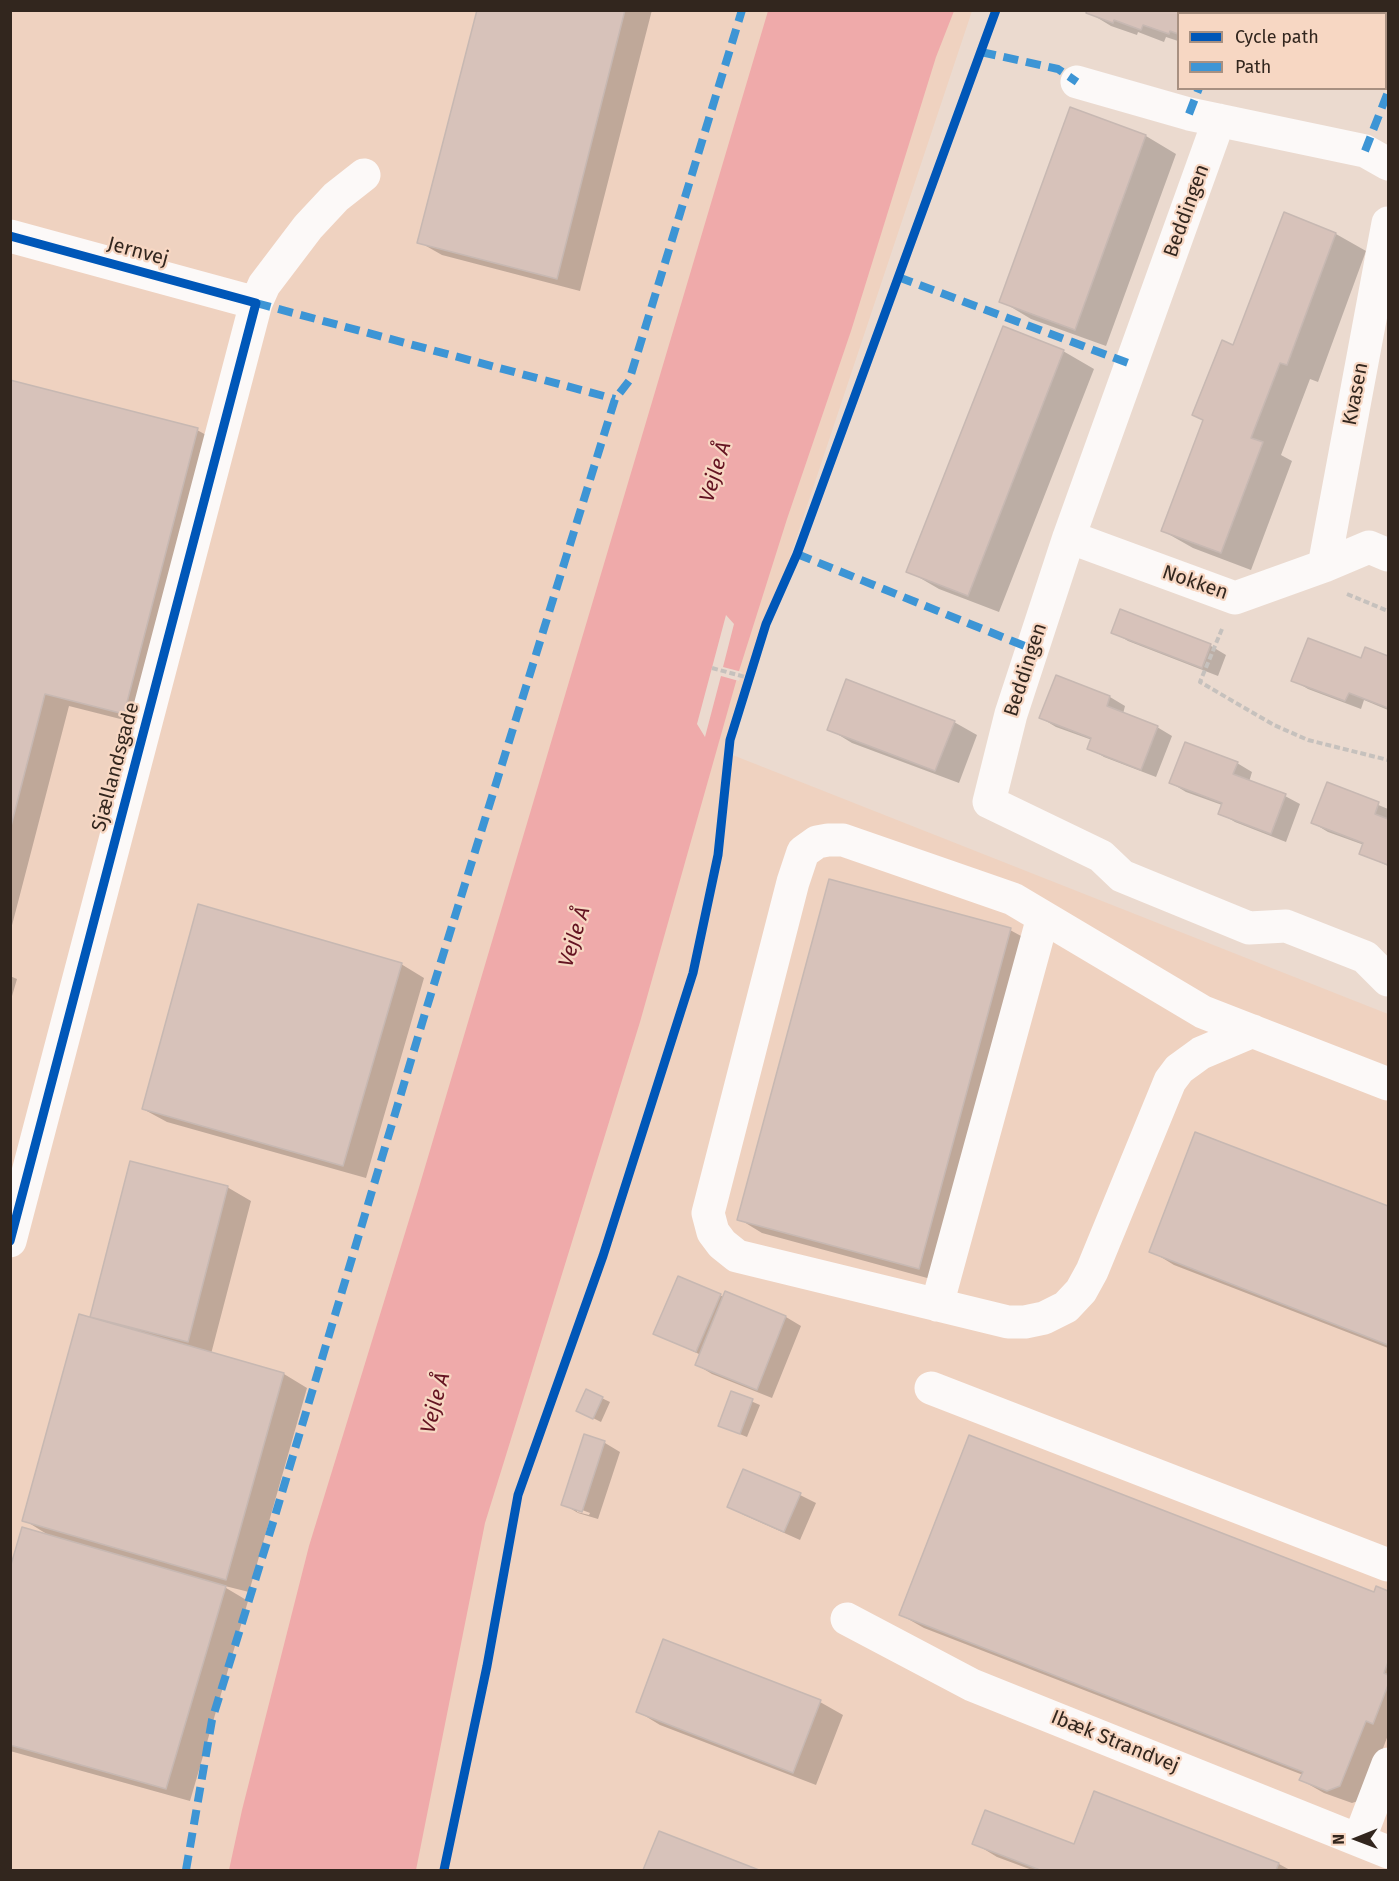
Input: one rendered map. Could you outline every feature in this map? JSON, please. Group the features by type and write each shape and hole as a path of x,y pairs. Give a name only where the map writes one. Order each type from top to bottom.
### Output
{"street":[{"path":"1077,82 1189,114 1365,151 1389,164"},
{"name":"Beddingen","path":"1220,120 1069,537 1011,714 988,802 1101,856 1122,876 1249,928 1286,926 1365,957 1389,980"},
{"name":"Sjællandsgade","path":"11,1234 256,303 264,285 308,227 336,197 364,175"},
{"name":"Kvasen","path":"1324,566 1389,223"},
{"name":"Jernvej","path":"10,236 256,303"},
{"name":"Nokken","path":"1069,537 1235,598 1369,547 1389,555"},
{"path":"1253,1031 1201,1053 1179,1069 1170,1081 1082,1291 1066,1307 1044,1318 1025,1322 1008,1322 737,1256 722,1244 713,1232 708,1213 793,882 803,852 817,842 843,840 1013,899 1203,1012 1253,1031 1389,1084"},
{"path":"937,1305 1043,917"},
{"path":"931,1388 1389,1565"},
{"name":"Ibæk Strandvej","path":"847,1619 972,1685 1389,1852"},
{"path":"1359,1840 1389,1764"}],"path":[{"path":"1235,598 1200,682 1274,725 1308,740 1389,760"},
{"path":"746,688 752,667"},
{"path":"712,668 749,678"}],"shaded area":[{"path":"10,11 972,11 725,752 1388,1014 1388,1870 11,1870"}],"water":[{"name":"Vejle Å","path":"768,11 954,11 936,57 851,331 787,519 739,671 640,1022 485,1523 416,1870 229,1870 309,1546 417,1194"}],"pier":[{"path":"726,615 734,624 723,667 742,672 739,681 721,676 705,737 697,724"}],"building":[{"path":"477,10 625,10 557,279 417,243"},
{"path":"1087,10 1210,10 1210,12 1177,12 1177,34 1170,31 1169,34 1143,25 1141,30 1114,20 1113,23 1086,13"},
{"path":"1247,10 1347,10 1351,12 1246,12"},
{"path":"1070,107 1146,135 1075,330 999,302"},
{"path":"1284,212 1336,233 1287,365 1280,363 1251,438 1263,442 1221,553 1161,531 1203,420 1192,415 1222,340 1233,345"},
{"path":"1003,326 1064,350 968,596 906,572"},
{"path":"10,380 198,428 124,714 45,694 10,830"},
{"path":"1120,609 1211,644 1202,668 1111,633"},
{"path":"1308,638 1361,658 1365,647 1388,656 1388,708 1349,693 1345,701 1291,681"},
{"path":"1056,675 1110,696 1107,706 1158,726 1141,770 1087,749 1091,738 1039,718"},
{"path":"846,679 955,721 935,771 827,730"},
{"path":"1185,742 1238,762 1233,774 1286,794 1271,834 1218,814 1222,803 1169,783"},
{"path":"1327,782 1379,802 1375,814 1388,819 1388,865 1359,854 1363,843 1311,823"},
{"path":"829,879 1011,928 919,1269 737,1220"},
{"path":"198,904 402,963 343,1166 142,1109"},
{"path":"1195,1132 1388,1206 1388,1345 1149,1252"},
{"path":"130,1161 228,1186 188,1342 90,1317"},
{"path":"678,1276 721,1294 696,1352 653,1334"},
{"path":"725,1291 786,1316 757,1390 695,1365"},
{"path":"79,1314 284,1373 226,1580 22,1521"},
{"path":"586,1389 603,1397 593,1419 576,1411"},
{"path":"731,1391 753,1399 740,1434 718,1426"},
{"path":"584,1434 605,1441 582,1512 561,1505"},
{"path":"969,1435 1374,1592 1376,1586 1388,1591 1388,1662 1384,1673 1388,1675 1388,1685 1373,1724 1366,1721 1340,1786 1327,1791 1299,1780 1303,1772 899,1615"},
{"path":"743,1469 801,1493 784,1532 727,1507"},
{"path":"22,1527 226,1586 166,1789 10,1745 10,1568"},
{"path":"663,1639 821,1700 793,1773 636,1712"},
{"path":"1094,1791 1279,1863 1276,1870 1040,1870 972,1844 985,1810 1074,1844"},
{"path":"659,1831 759,1870 643,1870"}],"marked path":[{"path":"186,1870 212,1720 426,1010 615,399 629,381 742,10"},
{"path":"981,52 1058,69 1077,82"},
{"path":"1189,114 1198,90"},
{"path":"1365,151 1388,92"},
{"path":"898,277 1131,364"},
{"path":"256,303 615,399"},
{"path":"797,554 1032,649"}],"cycle path":[{"path":"444,1870 487,1666 518,1495 603,1256 693,973 718,855 730,740 766,624 797,554 996,10"},
{"path":"10,236 256,303 10,1241"}]}
